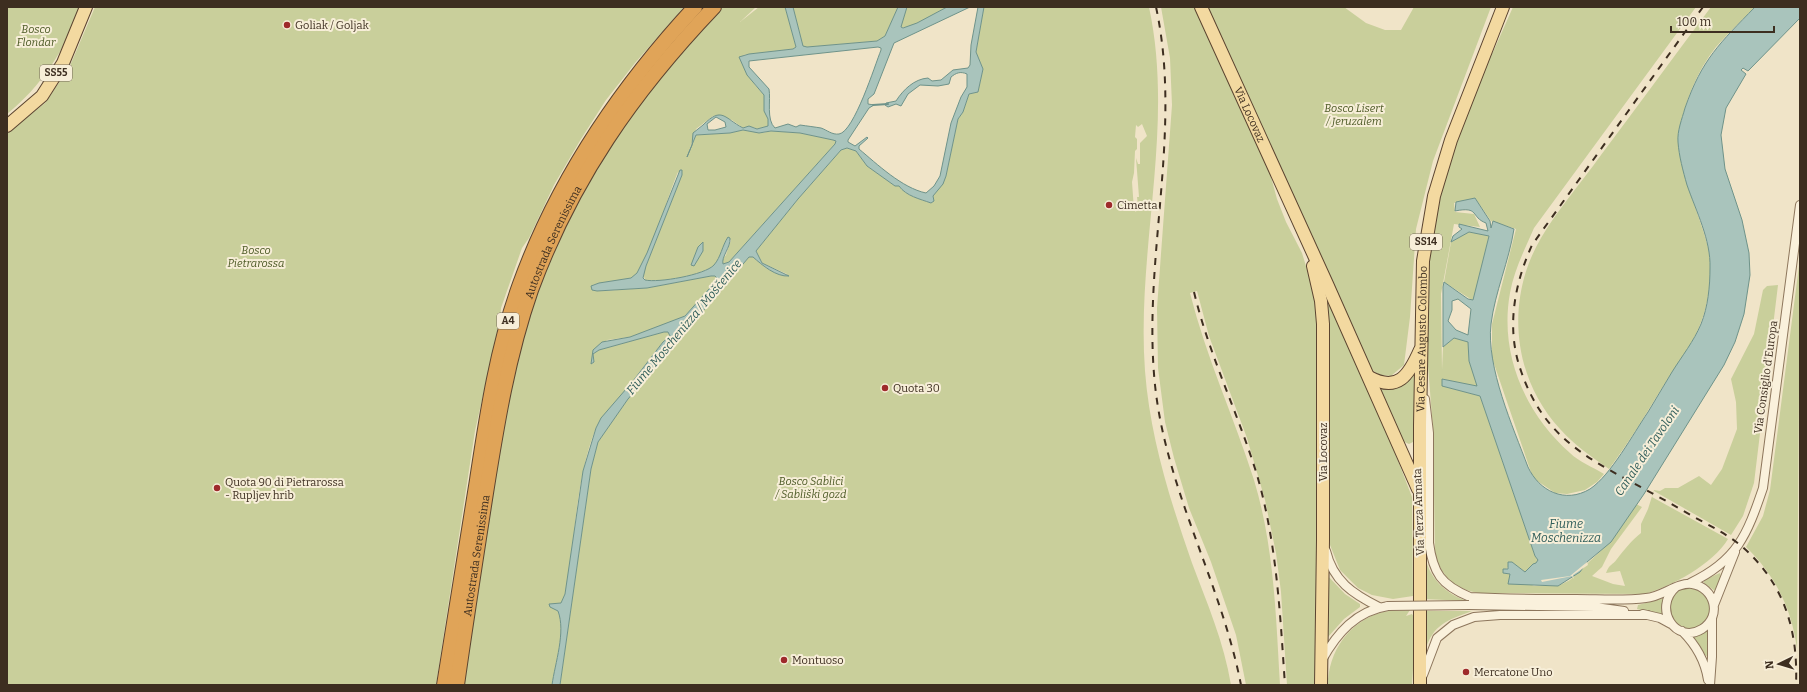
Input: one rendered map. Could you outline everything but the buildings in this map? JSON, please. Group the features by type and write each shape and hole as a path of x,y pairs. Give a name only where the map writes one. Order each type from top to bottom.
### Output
{"highway":[{"name":"Autostrada Serenissima","path":"444,685 490,399 503,342 520,284 549,215 569,175 612,108 641,69 695,7"},
{"name":"Autostrada Serenissima","path":"457,685 497,424 514,345 531,290 561,220 581,181 604,142 651,77 714,7"}],"main road":[{"name":"SS55","path":"7,126 42,96 63,63 86,7"},
{"name":"Via Locovaz","path":"1201,7 1369,377 1420,494"},
{"name":"Via Cesare Augusto Colombo","path":"1420,685 1420,494 1423,261 1434,196 1451,140 1503,7"},
{"name":"Via Locovaz","path":"1298,222 1316,280 1323,324 1323,540 1320,685"},
{"path":"1369,377 1391,384 1399,381 1412,369 1422,346"}],"street":[{"name":"Via Consiglio d'Europa","path":"1689,584 1716,569 1740,545 1763,488 1800,205"},
{"name":"Via Terza Armata","path":"1422,374 1429,433 1429,543 1434,566 1445,583 1456,591 1470,597 1498,599 1647,598"},
{"path":"1323,540 1330,563 1339,580 1355,595 1379,607"},
{"name":"Via Consiglio d'Europa","path":"1714,605 1737,548"},
{"path":"1689,584 1698,585 1706,590 1711,596 1714,605"},
{"name":"Via Terza Armata","path":"1595,607 1660,595 1676,587 1689,584"},
{"path":"1671,624 1666,616 1665,608 1667,599 1676,587"},
{"name":"Via Terza Armata","path":"1321,664 1328,649 1349,622 1379,607 1469,605 1595,607 1648,615 1671,624 1694,643 1704,663 1710,685"},
{"name":"Via Terza Armata","path":"1710,685 1712,618 1714,605"},
{"name":"Via Terza Armata","path":"1420,685 1428,659 1437,638 1453,625 1474,617 1500,615 1648,615"},
{"path":"1681,631 1688,632 1702,629 1712,618"},
{"path":"1325,685 1325,669 1328,649"}],"green space":[{"name":"Bosco Flondar","path":"7,7 81,7 68,37 51,66 31,92 7,114"},
{"name":"Bosco Pietrarossa","path":"95,7 684,7 635,63 606,100 554,185 529,238 522,248 501,308 500,319 475,431 436,685 7,685 7,133 45,103 69,68"},
{"path":"722,7 756,7 740,22 759,7 785,7 796,47 793,49 743,55 755,85 764,95 764,107 768,119 768,126 757,129 753,127 743,128 732,120 713,116 696,129 688,155 696,135 730,133 743,130 762,133 771,131 800,133 833,140 836,141 835,144 729,262 722,264 722,260 726,255 731,240 725,242 718,260 709,269 692,275 670,279 651,281 645,280 643,273 682,175 678,172 652,244 640,269 631,278 593,285 602,291 647,288 711,276 715,276 718,279 682,318 630,337 607,340 593,354 599,350 664,332 668,332 670,336 663,342 596,428 589,448 580,489 565,594 561,603 549,604 558,611 561,628 552,685 464,685 490,502 506,411 528,322 543,278 561,235 593,172 631,113 660,77","holes":["593,354 594,362 592,363 592,355"]},
{"path":"793,7 898,7 885,36 877,41 803,47"},
{"path":"907,7 947,7 911,26 900,27"},
{"name":"Bosco Sablici / Sabliški gozd","path":"984,7 1149,7 1156,52 1158,98 1157,143 1145,280 1145,371 1148,396 1151,420 1162,468 1192,563 1220,638 1231,685 560,685 591,469 598,442 628,399 749,257 753,257 766,268 787,276 787,274 762,263 756,251 798,199 841,150 847,148 856,151 867,166 895,186 899,186 909,195 931,203 934,201 933,196 946,176 958,119 963,112 969,94 978,92 983,69 976,52","holes":["1142,124 1147,136 1140,143 1140,164 1138,164 1136,158 1139,197 1137,197 1138,205 1136,212 1134,210 1132,182 1135,151 1137,149 1137,139 1135,137 1136,125 1138,127"]},
{"path":"1161,7 1197,7 1265,155 1277,199 1286,222 1302,253 1316,299 1318,340 1317,685 1287,685 1281,592 1276,553 1265,500 1247,438 1209,336 1197,291 1190,293 1197,317 1212,364 1254,480 1261,505 1273,581 1280,685 1246,685 1236,635 1211,562 1189,508 1165,422 1158,368 1157,308 1172,105 1170,58"},
{"name":"Bosco Lisert / Jeruzalem","path":"1208,7 1344,7 1366,23 1385,30 1401,30 1414,7 1491,7 1433,161 1416,229 1410,317 1404,365 1391,376 1379,375 1371,369"},
{"path":"1513,7 1696,7 1534,228 1520,260 1512,284 1508,316 1508,338 1512,360 1519,381 1528,401 1540,420 1554,437 1582,462 1604,474 1597,482 1585,490 1567,494 1555,493 1533,478 1492,358 1492,324 1516,229 1491,221 1475,198 1454,203 1455,212 1474,214 1480,227 1454,224 1441,294 1442,370 1443,347 1454,338 1468,342 1469,361 1478,387 1442,379 1442,386 1480,396 1535,556 1538,560 1536,564 1533,564 1525,572 1512,562 1503,573 1510,574 1534,586 1558,586 1570,580 1610,542 1636,504 1642,507 1611,549 1602,567 1592,576 1613,584 1625,586 1620,571 1606,573 1610,566 1631,542 1641,533 1641,524 1654,490 1660,491 1665,488 1678,488 1699,476 1711,485 1722,469 1737,429 1736,402 1731,379 1754,334 1763,290 1767,286 1778,285 1754,483 1743,516 1731,535 1654,491 1652,497 1728,539 1712,557 1691,573 1667,586 1645,594 1478,593 1456,585 1451,581 1435,557 1433,429 1426,341 1427,273 1437,198 1485,62 1493,52"},
{"path":"1711,7 1755,7 1709,56 1692,88 1684,110 1679,133 1681,160 1689,190 1708,247 1710,275 1706,305 1698,330 1690,345 1632,436 1609,469 1577,446 1565,435 1544,408 1532,386 1523,362 1519,337 1519,312 1522,286 1530,262 1541,238 1555,217"},
{"path":"1469,232 1489,235 1474,299 1472,300 1444,282 1451,242"},
{"path":"1800,258 1797,649 1791,620 1774,581 1766,569 1746,547 1763,516 1770,490"},
{"path":"1327,300 1368,383 1412,497 1413,596 1393,599 1372,595 1358,588 1340,570 1330,545 1330,340"},
{"path":"1415,373 1415,441 1409,444 1402,441 1379,389"},
{"path":"1425,557 1427,565 1440,585 1452,594 1467,601 1424,599"},
{"path":"1720,573 1721,577 1715,591 1704,583 1704,580"},
{"path":"1327,575 1345,594 1360,604 1360,607 1344,619 1328,637 1325,636"},
{"path":"1689,587 1697,589 1706,597 1710,608 1708,616 1700,625 1689,629 1681,627 1672,619 1668,608 1670,600 1678,591"},
{"path":"1665,598 1662,608 1665,617 1637,609 1638,605"},
{"path":"1410,610 1406,616 1412,614 1416,620 1412,685 1328,685 1329,673 1336,650 1351,630 1371,616 1389,611"},
{"path":"1424,611 1472,611 1442,624 1432,635 1425,651"},
{"path":"1709,630 1708,657 1705,655 1694,637 1694,634"}],"water":[{"name":"Fiume Moschenizza / Moščenice","path":"785,7 793,7 803,46 807,47 877,41 885,36 898,7 907,7 901,27 903,28 917,23 947,7 970,7 894,43 874,94 868,99 868,104 874,105 869,108 848,140 848,142 855,146 867,137 868,138 859,146 859,149 899,181 926,193 934,186 940,176 951,123 961,97 967,87 967,74 955,74 951,77 949,84 938,86 920,85 908,94 901,106 896,104 888,107 885,105 886,103 896,101 906,89 918,80 928,78 932,81 941,80 953,70 968,68 970,65 971,45 978,7 984,7 976,52 983,69 978,92 969,94 963,112 958,119 946,176 943,184 933,196 934,201 931,203 909,195 899,186 895,186 867,166 856,151 847,148 841,150 798,199 756,251 762,263 789,276 774,273 753,257 749,257 628,399 598,442 591,469 560,685 552,685 561,628 558,611 550,607 549,604 561,603 565,594 583,471 596,428 601,418 633,381 663,342 670,336 668,332 664,332 599,350 593,354 594,362 591,364 593,350 602,342 630,337 685,316 718,279 715,276 711,276 647,288 597,291 592,290 591,286 599,283 631,278 637,273 647,253 680,170 682,170 682,175 646,266 643,278 645,280 651,281 670,279 692,275 709,269 716,262 728,237 730,238 730,241 723,258 723,264 729,262 835,144 836,141 800,133 771,131 759,133 743,130 730,133 696,135 692,145 693,133 709,119 719,115 743,128 749,126 757,129 768,126 768,119 764,111 764,95 747,75 739,57 749,54 793,49 796,47","holes":["878,47 881,48 881,50 869,83 851,122 845,130 839,134 836,134 821,128 800,125 796,127 788,124 775,128 772,124 770,115 769,89 749,67 749,61","716,117 725,122 726,127 708,130 707,124"]},
{"name":"Fiume Moschenizza","path":"1755,7 1800,7 1800,18 1748,71 1743,68 1741,70 1746,74 1726,108 1721,135 1725,169 1742,220 1749,253 1750,275 1744,314 1735,342 1724,365 1644,494 1611,542 1587,562 1580,572 1558,586 1508,584 1510,574 1503,573 1503,569 1508,569 1508,562 1512,562 1525,572 1538,560 1535,556 1480,396 1442,386 1442,379 1477,386 1469,361 1468,342 1454,338 1443,347 1443,287 1444,282 1468,299 1473,300 1489,236 1469,232 1451,242 1453,236 1462,229 1459,227 1459,224 1488,231 1486,223 1481,221 1472,211 1455,211 1456,202 1475,198 1490,221 1491,228 1493,221 1514,229 1493,312 1491,341 1493,359 1502,397 1528,467 1539,483 1554,493 1571,495 1590,489 1606,474 1621,454 1691,342 1703,317 1709,289 1710,257 1706,236 1687,185 1680,158 1678,134 1691,91 1705,64 1722,42","holes":["1458,299 1471,309 1468,335 1456,330 1448,321 1452,310 1452,301"]},
{"path":"703,242 703,251 694,266 691,265 698,247"}],"pier":[{"path":"1587,562 1588,565 1573,575 1574,579 1572,576 1542,582 1541,580 1570,576"}],"waterway":[{"path":"873,105 888,104"}],"railway":[{"path":"1156,7 1163,54 1165,101 1164,148 1153,290 1152,338 1155,385 1161,424 1170,462 1221,609 1241,685"},
{"path":"1703,7 1532,245 1521,276 1514,307 1513,323 1516,355 1530,392 1540,410 1551,426 1565,439 1579,451 1596,462 1739,544 1763,569 1774,584 1788,615 1795,649 1796,685"},
{"path":"1194,292 1200,315 1257,475 1264,501 1277,579 1285,685"}],"place":[{"name":"Goliak / Goljak","path":"287,25"},
{"name":"Cimetta","path":"1109,205"},
{"name":"Quota 30","path":"885,388"},
{"name":"Quota 90 di Pietrarossa - Rupljev hrib","path":"217,488"},
{"name":"Montuoso","path":"784,660"},
{"name":"Mercatone Uno","path":"1466,672"}],"water label":[{"name":"Canale dei Tavoloni","path":"1647,451"}]}
